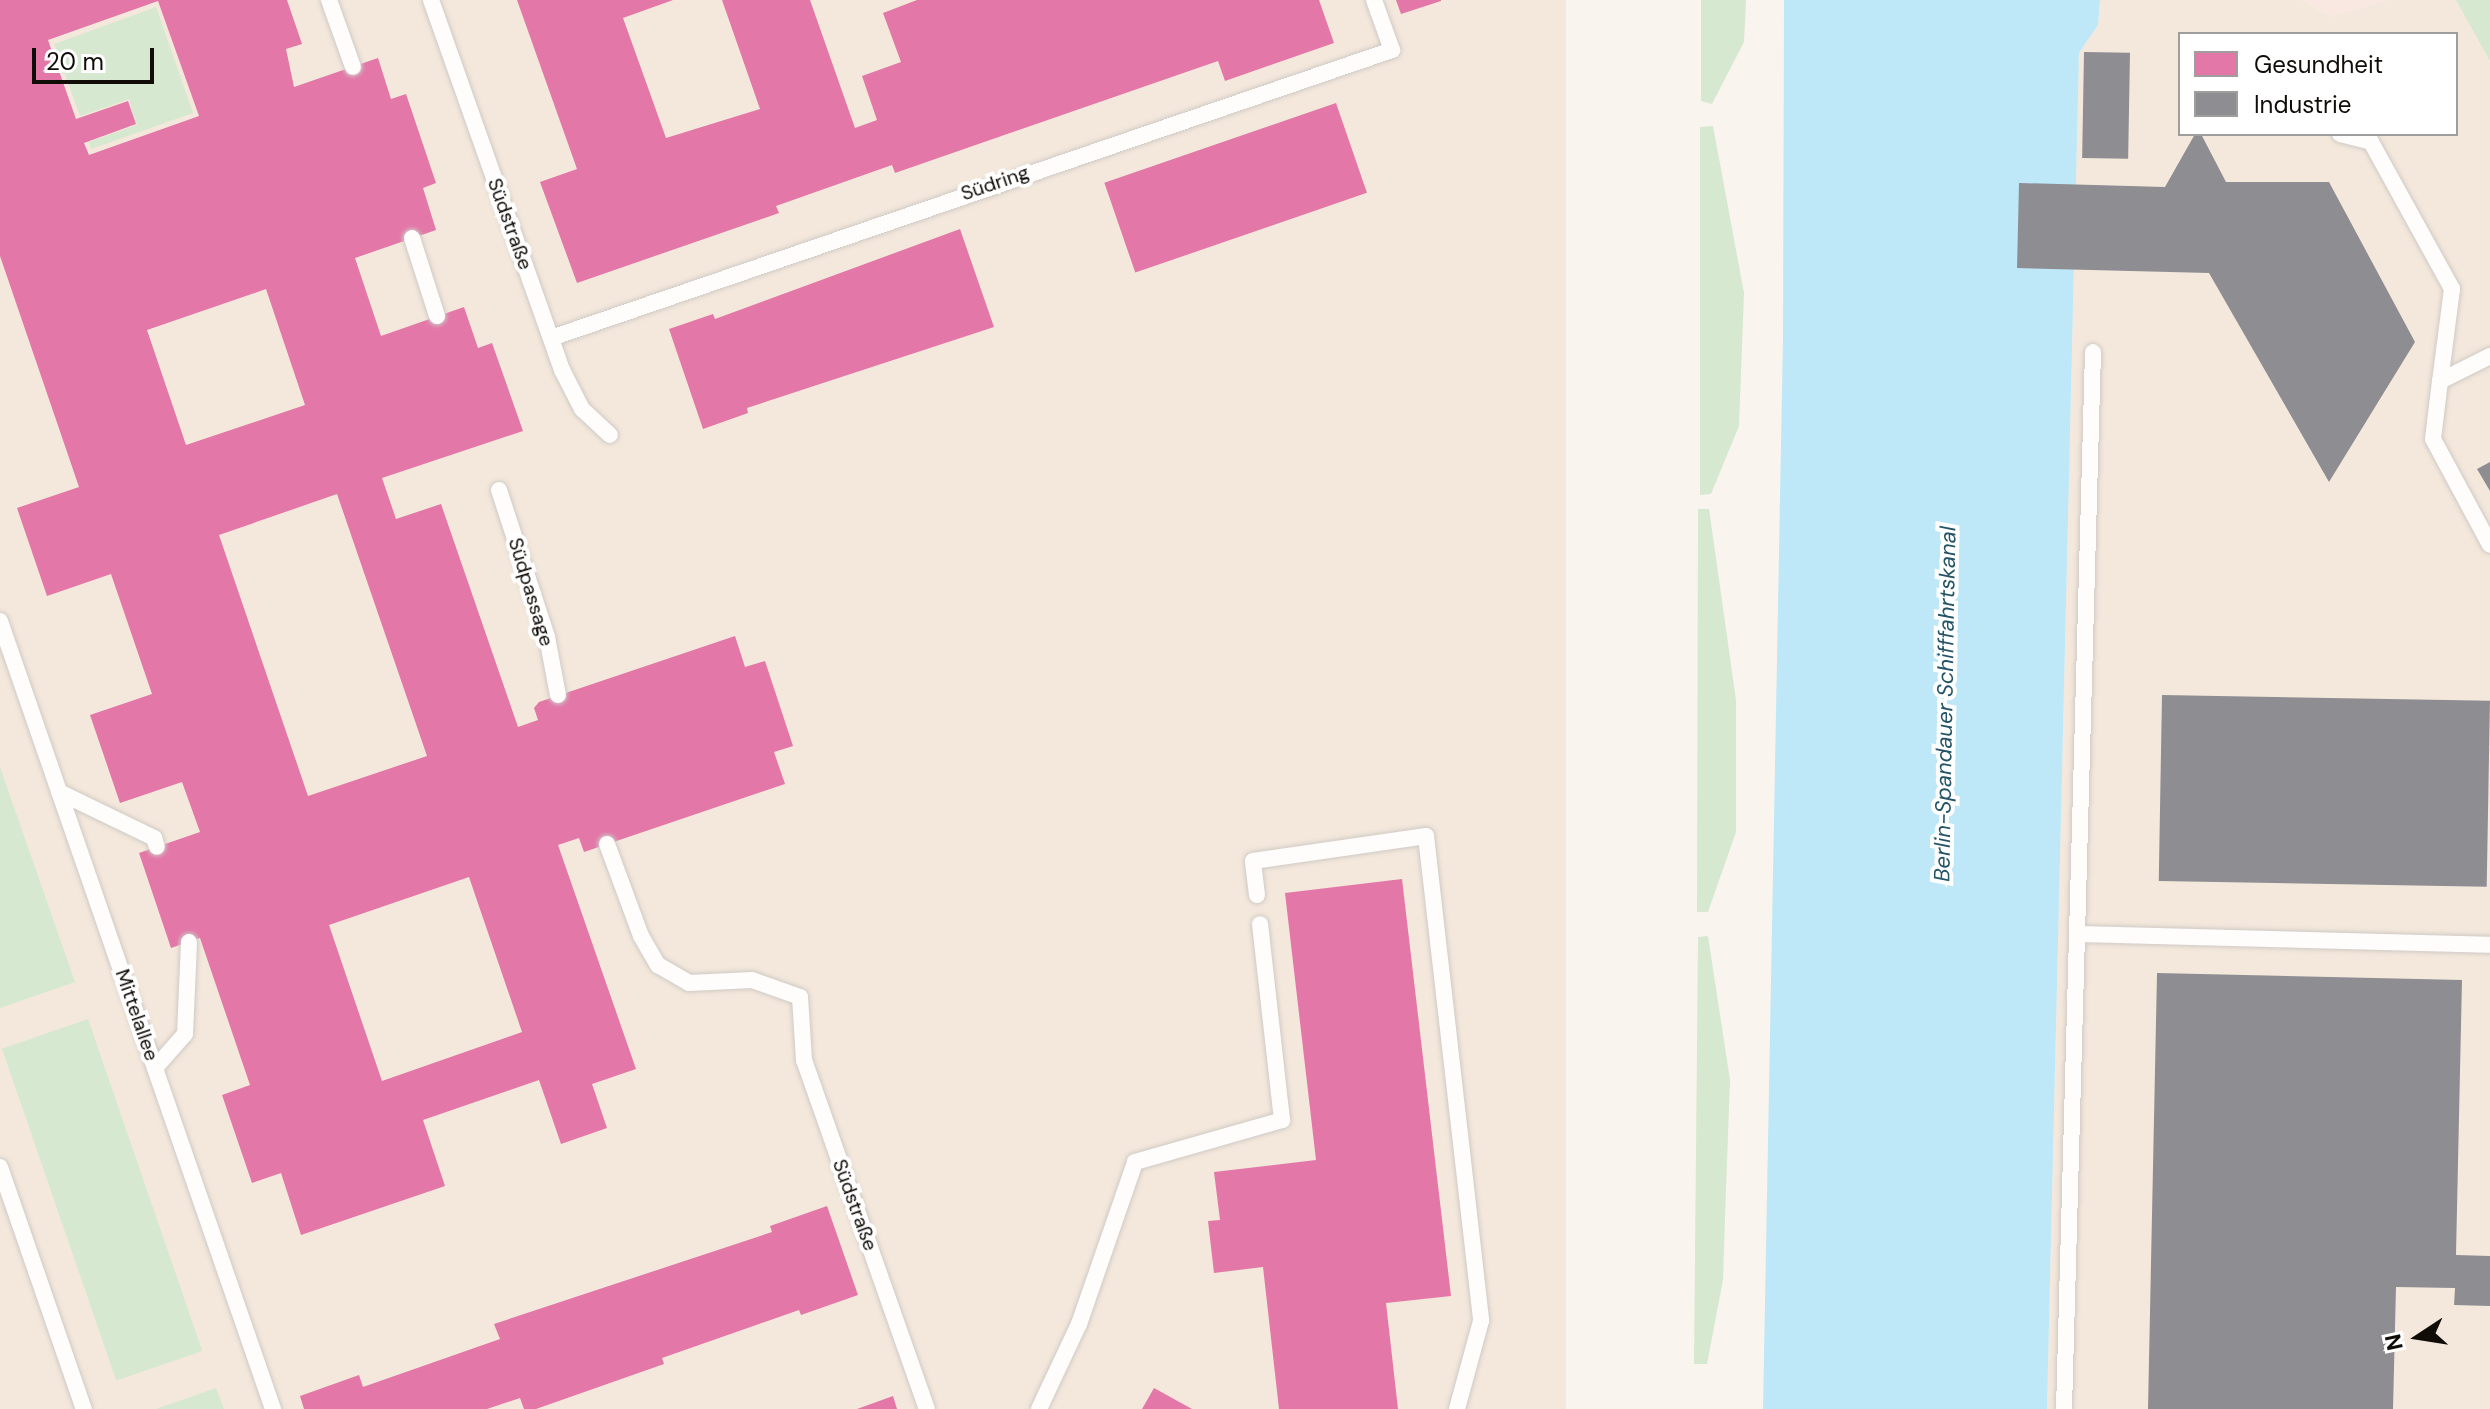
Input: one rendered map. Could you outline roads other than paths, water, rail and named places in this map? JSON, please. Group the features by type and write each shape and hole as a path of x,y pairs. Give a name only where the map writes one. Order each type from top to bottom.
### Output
{"lane":[{"path":"329,0 353,67"},
{"name":"Südstraße","path":"431,0 551,338 582,409 610,435"},
{"name":"Südring","path":"551,338 1392,50 1374,0"},
{"path":"2348,136 2371,142 2452,289 2433,439 2490,545"},
{"path":"412,238 437,316"},
{"path":"2064,1409 2093,352"},
{"path":"2440,381 2490,356"},
{"name":"Südpassage","path":"499,490 547,637 558,695"},
{"name":"Mittelallee","path":"0,621 273,1409"},
{"path":"59,792 154,838 157,847"},
{"path":"1257,895 1253,861 1426,836 1481,1321 1457,1409"},
{"name":"Südstraße","path":"607,844 641,936 658,965 689,983 752,980 800,997 804,1060 927,1409"},
{"path":"1039,1409 1079,1324 1135,1162 1282,1120 1260,924"},
{"path":"2078,934 2490,945"},
{"path":"155,1068 185,1034 189,942"},
{"path":"0,1167 84,1409"},
{"path":"0,1208 18,1219"}],"water":[{"name":"Berlin-Spandauer Schifffahrtskanal","path":"1784,0 2100,0 2098,25 2079,53 2047,1409 1763,1409 1783,337"}]}
